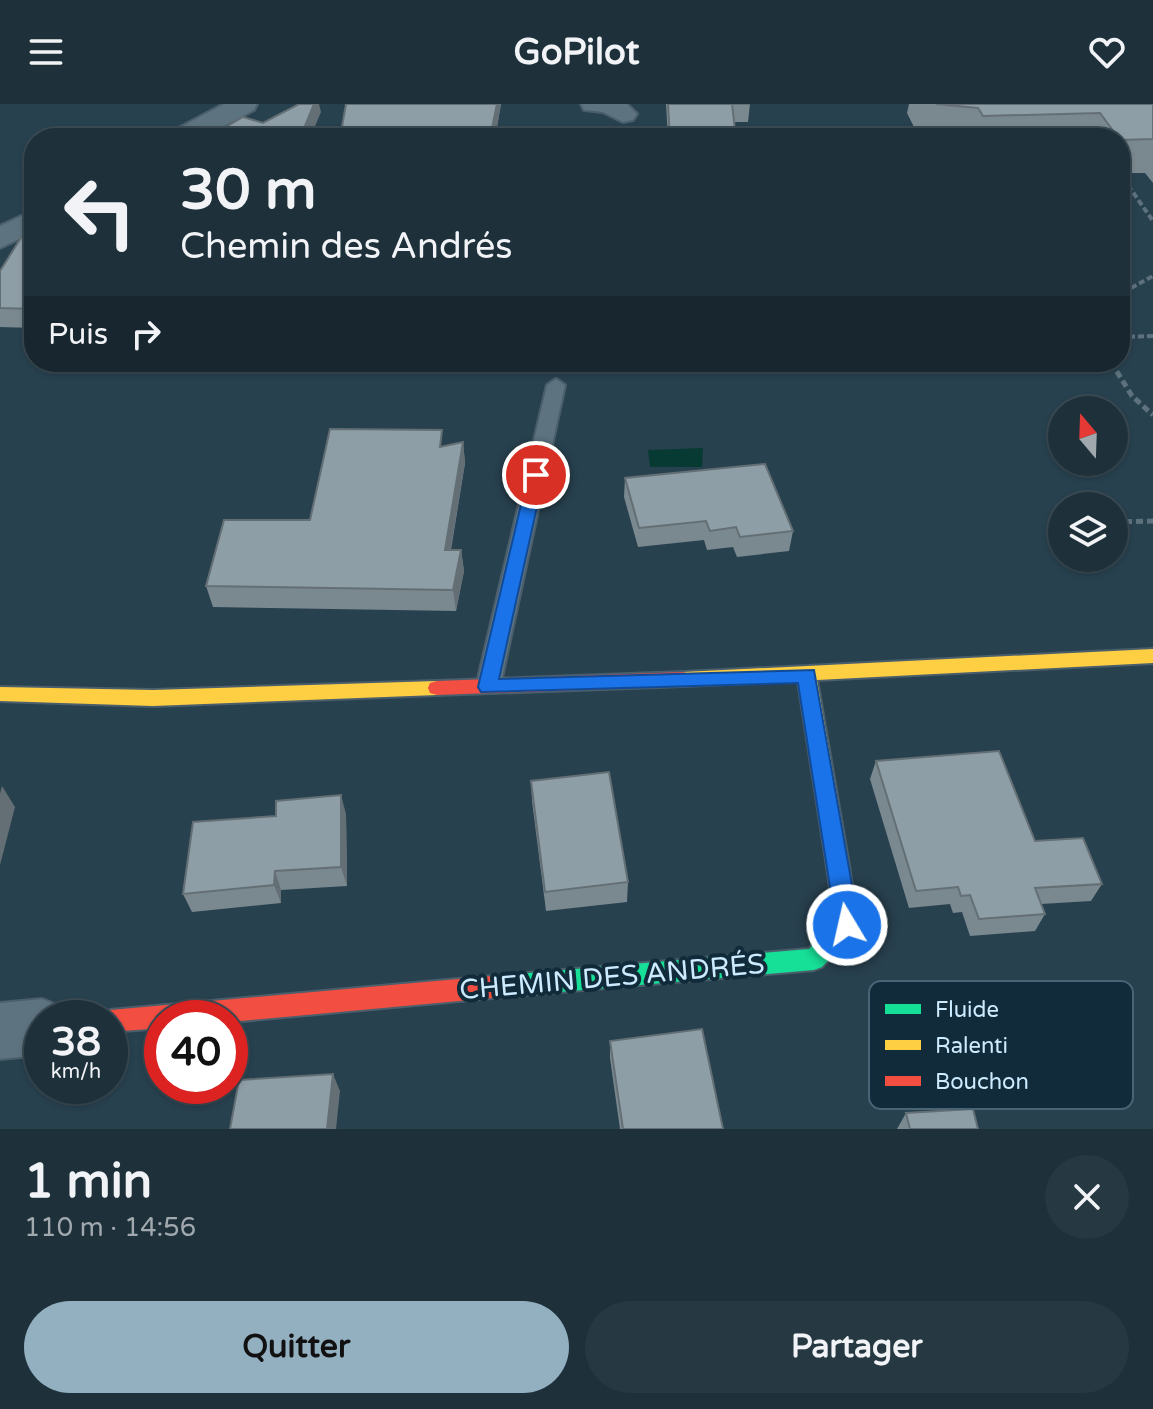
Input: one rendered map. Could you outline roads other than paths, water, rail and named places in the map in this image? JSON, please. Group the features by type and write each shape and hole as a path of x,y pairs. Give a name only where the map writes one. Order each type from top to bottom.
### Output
{"street":[{"path":"200,128 244,104"},
{"path":"594,104 609,104 623,114"},
{"path":"0,239 24,225"},
{"path":"0,694 153,698 488,687 807,675 1153,656"},
{"name":"CHEMIN DES ANDRÉS","path":"128,1019 814,959 847,925 807,675"},
{"path":"0,1031 24,1029"}],"lane":[{"path":"488,687 556,385"}]}
